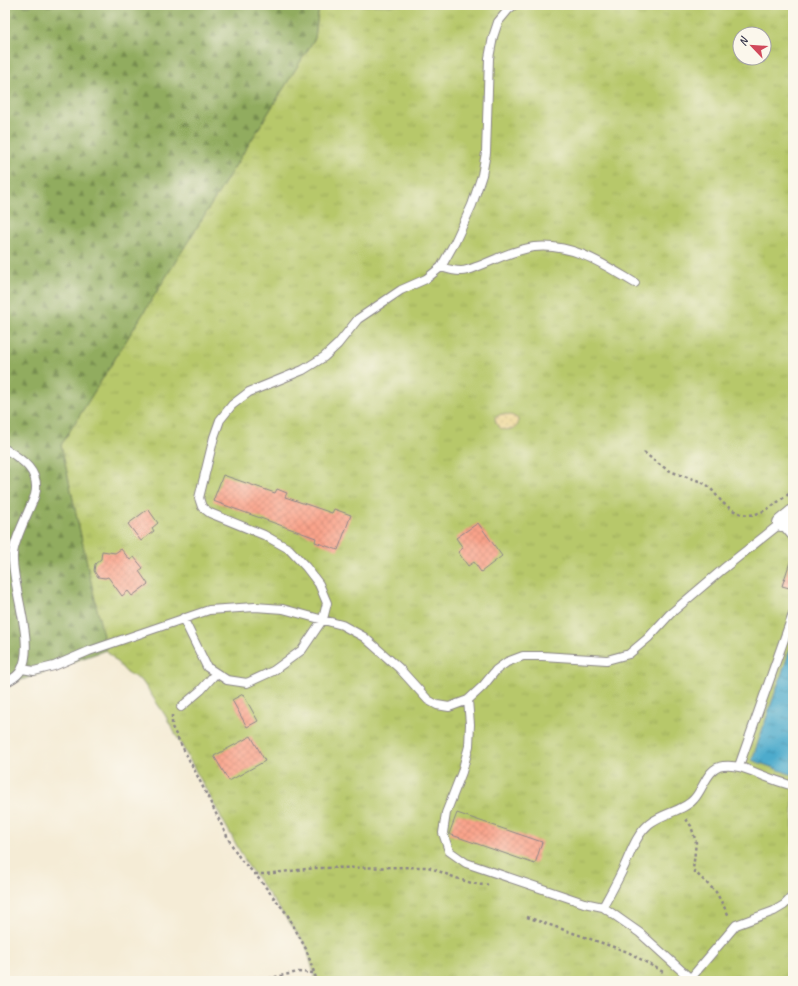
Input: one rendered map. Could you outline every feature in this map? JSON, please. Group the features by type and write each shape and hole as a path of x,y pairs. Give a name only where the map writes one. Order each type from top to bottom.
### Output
{"lane":[{"path":"183,618 207,667 227,680 247,683 273,671 302,650 322,619 326,603 319,584 289,549 264,535 210,513 202,507 199,498 214,437 220,420 232,405 249,392 303,370 324,357 338,344 358,319 401,290 426,279 440,266 455,242 472,205 482,175 486,153 489,58 493,37 498,22 514,5"},
{"path":"440,266 463,272 514,252 533,247 550,247 567,249 596,259 635,283"},
{"path":"5,449 24,462 34,475 38,486 13,553 13,567 26,644 25,660 22,669 17,676 5,683"},
{"path":"22,669 34,671 54,666 90,651 209,610 255,608 283,609 342,625 364,637 399,668 428,700 437,705 449,707 468,700 483,686 496,670 507,662 523,656 607,660 629,654 648,638 670,614 787,518 793,537"},
{"path":"739,766 793,614"},
{"path":"181,707 216,673"},
{"path":"468,700 470,724 469,746 462,772 446,813 443,833 449,851 466,863 603,907 640,933 689,978 736,925 774,911 784,905 793,894"},
{"path":"603,907 618,881 638,838 648,825 693,800 699,793 711,772 716,767 728,765 739,766 793,786"}],"path":[{"path":"644,452 663,467 708,485 724,503 743,515 751,516 764,511 793,491"},
{"path":"181,707 172,714 172,727 230,842 241,860 255,874 287,914 306,949 317,981"},
{"path":"677,810 687,819 694,834 696,850 693,870 716,892 736,925"},
{"path":"255,874 314,868 428,867 468,882 485,886 491,882 495,872"},
{"path":"527,917 628,952 667,974 689,978"},
{"path":"257,981 298,972 314,974"}],"green space":[{"path":"5,5 319,5 315,38 61,445 106,650 5,686"},
{"path":"319,5 793,5 793,981 316,981 306,945 248,866 165,715 142,681 126,672 106,650 61,445 315,38"}],"sand":[{"path":"501,414 510,415 518,419 518,425 515,428 507,430 501,428 498,426 495,418"}],"water":[{"path":"793,641 793,775 752,760"}],"building":[{"path":"223,475 275,493 277,489 287,493 285,497 332,513 334,509 351,515 338,550 315,542 316,538 213,501"},
{"path":"148,509 158,523 152,528 154,531 141,541 128,524"},
{"path":"478,523 502,556 481,572 474,562 468,566 458,552 463,548 456,538"},
{"path":"121,549 130,560 134,557 143,568 139,571 148,584 132,596 128,591 122,596 108,577 98,577 94,571 95,564 101,559 102,551 115,553"},
{"path":"793,553 793,589 782,586"},
{"path":"243,694 258,721 247,727 232,700"},
{"path":"251,736 265,761 229,781 214,756"},
{"path":"457,813 542,842 535,864 449,834"}]}
